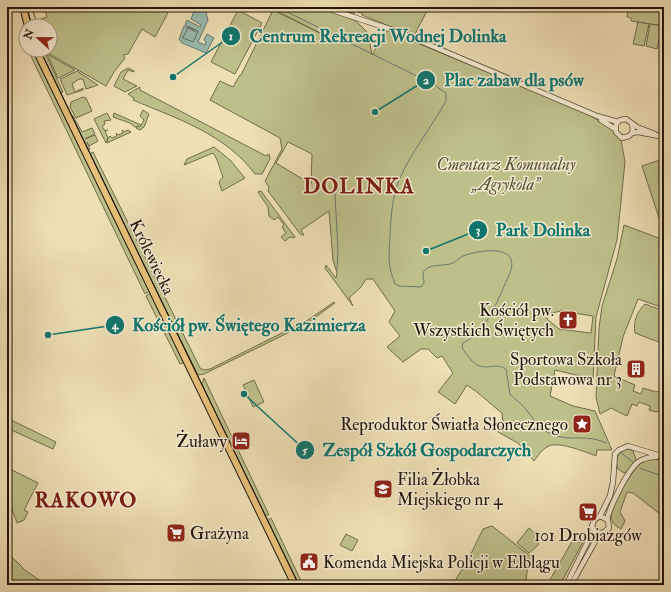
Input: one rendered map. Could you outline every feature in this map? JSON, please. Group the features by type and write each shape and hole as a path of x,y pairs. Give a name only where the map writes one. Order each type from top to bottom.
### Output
{"main road":[{"path":"23,7 26,18"},
{"name":"Królewiecka","path":"40,58 295,585"}],"street":[{"path":"323,7 399,32 597,116 618,122 626,119 632,124 664,137"},
{"path":"597,116 615,129 617,134 622,138 629,136 632,133 655,134"},
{"path":"615,129 618,122"},
{"path":"632,124 632,133"},
{"path":"566,585 594,529 593,521 600,516 612,489 615,454 623,447 628,446 664,457"},
{"path":"571,585 597,538 609,528 607,519 618,494 637,463 647,458 664,457"},
{"path":"600,516 607,519"},
{"path":"594,529 602,533"}],"green space":[{"path":"44,7 171,7 155,37 142,29 128,54 123,55 125,58 114,72 106,86 57,58 58,58 58,18 44,18 47,17"},
{"name":"Cmentarz Komunalny „Agrykola”","path":"269,7 315,7 344,15 357,22 368,33 372,55 386,30 588,114 612,129 621,140 625,162 617,240 596,317 593,379 555,370 550,396 573,406 595,411 612,450 597,450 596,456 571,447 551,445 543,450 534,461 518,443 498,432 503,423 502,413 472,388 467,385 455,404 438,392 453,373 442,356 437,358 428,349 421,349 403,362 387,347 400,336 389,322 395,311 373,279 366,279 361,287 349,298 353,306 325,268 326,265 336,278 337,273 333,260 329,211 301,230 304,235 301,235 268,191 269,187 265,181 282,149 280,138 210,100 220,81 233,87 241,75 273,10 336,41","holes":["288,142 312,154 311,184 276,163","561,311 593,316 591,333 559,329 547,319 547,314"]},
{"path":"331,7 429,7 414,36 362,15 362,13 354,11 354,14"},
{"path":"629,7 664,7 664,26 631,21 631,18 627,17"},
{"path":"238,10 262,23 235,74 211,62"},
{"path":"638,22 649,24 644,46 633,44"},
{"path":"650,24 662,26 657,49 646,46"},
{"path":"32,58 37,58 150,291 145,294"},
{"path":"43,58 48,58 63,92 60,93"},
{"path":"49,58 54,58 75,70 58,78"},
{"path":"128,68 134,72 128,70 123,79 137,86 125,92 114,86 121,72"},
{"path":"77,71 98,85 86,89 83,79 79,79 72,84 75,92 83,88 83,90 67,95 60,79"},
{"path":"140,87 140,90 266,156 269,154 270,159 262,174 255,174 230,148 200,129 133,100 134,98 128,94"},
{"path":"83,97 86,98 92,111 76,118 70,107 71,102"},
{"path":"143,110 149,114 144,127 140,130 136,128 139,126 135,127 130,123 113,117 114,113 141,125 140,127 144,120 140,116"},
{"path":"107,113 111,120 104,121 105,124 102,126 108,138 106,143 94,119"},
{"path":"73,116 82,132 92,128 95,134 85,139 95,135 98,141 89,146 87,142 90,149 88,150 71,117"},
{"path":"122,130 123,132 128,130 131,132 107,143 110,136 112,138 117,136 116,133 118,135 123,133"},
{"path":"214,147 230,160 245,178 222,191 219,182 223,177 213,153 184,165 187,159"},
{"path":"93,152 200,368 204,370 210,369 308,320 334,302 335,303 306,324 204,374 198,375 89,154"},
{"path":"663,159 664,216 659,218 642,166"},
{"path":"261,191 295,237 294,238 290,237 285,241 281,237 286,233 282,227 284,225 278,217 274,220 269,216 268,207 258,192"},
{"path":"624,225 664,240 664,308 638,299 623,337 614,376 635,385 633,391 641,394 643,388 656,392 664,390 664,403 661,405 664,409 656,412 649,410 650,406 639,402 637,406 632,404 627,416 611,408 600,414 596,397 599,328 602,306 617,259"},
{"path":"151,293 185,362 180,364 146,296"},
{"path":"645,304 664,311 664,344 635,333 636,317"},
{"path":"204,378 269,515 264,515 202,385"},
{"path":"254,380 264,402 253,407 243,385"},
{"path":"7,418 56,442 53,449 7,428"},
{"path":"626,448 633,451 636,460 627,472 624,473 618,469 616,462 621,452"},
{"path":"649,459 664,460 664,517 633,493 627,492 620,512 625,521 621,529 612,521 611,517 614,505 632,473 642,462"},
{"path":"10,469 38,483 24,510 28,512 24,520 17,523 8,496 6,483"},
{"path":"271,518 303,585 298,585 267,521"},
{"path":"492,526 534,559 528,565 526,580 511,585 507,583 506,585 453,584 468,560 483,529"},
{"path":"529,528 539,537 538,545 529,553 517,543"},
{"path":"346,534 358,540 352,551 340,545"},
{"path":"574,538 583,542 560,585 547,585"},
{"path":"7,552 26,571 47,585 7,585"}],"water":[{"path":"197,9 206,12 208,20 198,42 205,45 206,42 204,40 207,34 214,38 206,53 182,43 179,39 184,26 196,32 185,25 187,20 200,27 201,25 191,19 194,11"}],"waterway":[{"path":"277,7 433,84 446,93 446,101 409,160 399,180 393,200 389,255 391,271 395,284 399,286 421,287 424,283 424,270 432,266 447,265 455,262 463,256 470,254 497,251 510,257 512,263 510,273 497,303 480,330 463,343 463,349 473,362 478,365 483,367 496,366 506,369 510,394 547,432 560,437 592,439 606,443"},
{"path":"334,176 338,251 337,270"},
{"path":"621,453 633,462"},
{"path":"640,468 664,477"},
{"path":"7,581 18,585"}],"tram line":[{"path":"27,7 30,18"},
{"path":"44,58 299,585"}],"place":[{"name":"Centrum Rekreacji Wodnej Dolinka","path":"173,77"},
{"name":"Plac zabaw dla psów","path":"375,112"},
{"name":"Park Dolinka","path":"426,251"},
{"name":"Kościół pw. Wszystkich Świętych","path":"568,320"},
{"name":"Kościół pw. Świętego Kazimierza","path":"48,335"},
{"name":"Sportowa Szkoła Podstawowa nr 3","path":"636,369"},
{"name":"Zespół Szkół Gospodarczych","path":"244,394"},
{"name":"Reproduktor Światła Słonecznego","path":"582,424"},
{"name":"Żuławy","path":"241,441"},
{"name":"Filia Żłobka Miejskiego nr 4","path":"383,489"},
{"name":"101 Drobiazgów","path":"588,512"},
{"name":"Grażyna","path":"176,533"},
{"name":"Komenda Miejska Policji w Elblągu","path":"309,562"}],"district":[{"name":"DOLINKA","path":"359,186"},
{"name":"RAKOWO","path":"86,500"}]}
